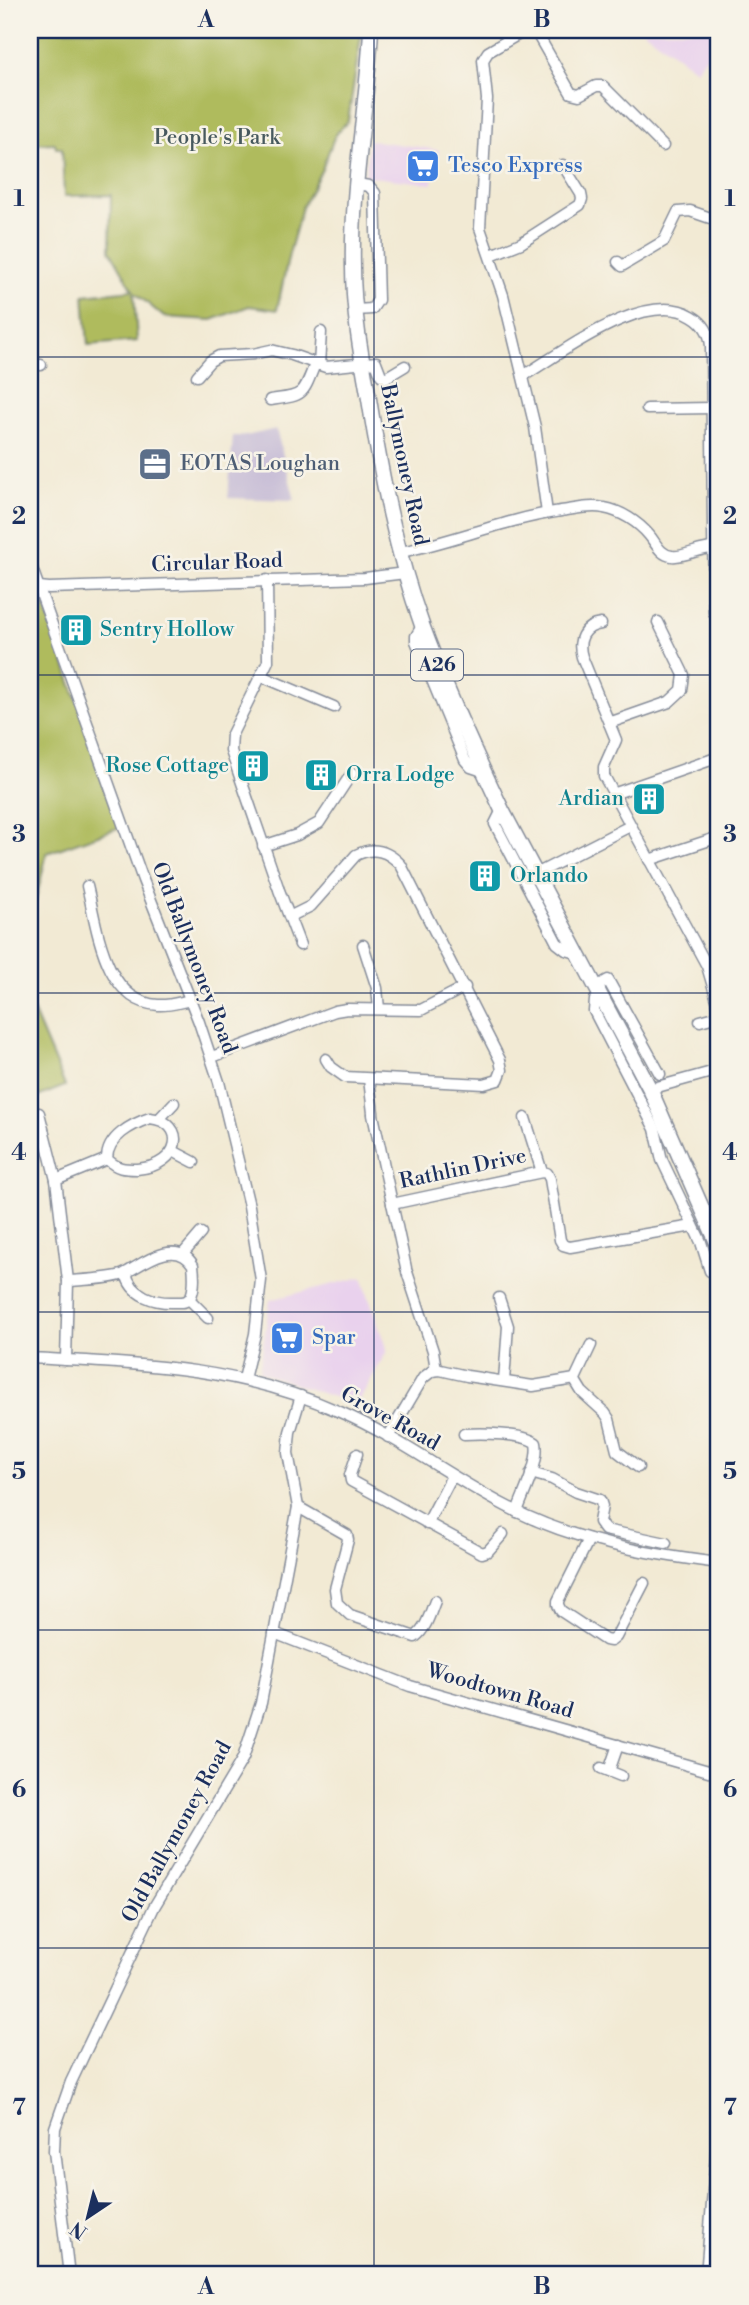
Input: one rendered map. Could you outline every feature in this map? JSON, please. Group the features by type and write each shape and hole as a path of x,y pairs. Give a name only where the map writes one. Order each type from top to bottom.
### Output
{"main road":[{"name":"Ballymoney Road","path":"372,30 352,268 363,364 377,448 405,573 444,682 483,771 650,1089 719,1247"},
{"path":"708,2275 719,2144"}],"street":[{"path":"526,30 488,52 483,58 486,99 480,225 503,295 535,427 547,513"},
{"path":"536,30 571,93 579,95 596,86 603,86 663,146"},
{"path":"491,255 521,243 580,205 582,195 563,165"},
{"path":"356,310 372,309 378,300 376,197 371,187 357,184"},
{"path":"618,262 622,267 658,249 678,212 690,211 719,221"},
{"path":"30,287 34,293 33,299"},
{"path":"523,376 619,320 643,311 675,310 696,318 705,327 710,336 714,613"},
{"path":"270,400 293,397 305,388 317,365 321,332"},
{"path":"197,376 219,356 271,350 317,365 333,367 376,362 381,375 387,378 405,366"},
{"path":"647,410 712,408"},
{"path":"401,552 440,544 515,520 592,506 613,510 650,536 661,551 673,556 700,548 713,548"},
{"name":"Old Ballymoney Road","path":"30,563 34,586 212,1057 249,1206 261,1280 260,1308 244,1379"},
{"name":"Circular Road","path":"34,586 49,588 365,578 405,573"},
{"path":"267,580 269,654 232,734 230,747 300,945"},
{"path":"609,723 669,702 682,690 684,675 658,622"},
{"path":"601,624 593,625 586,631 580,639 580,650 616,741 603,770 613,794 707,966 719,1007"},
{"path":"261,676 334,706"},
{"path":"613,794 719,757"},
{"path":"263,846 297,835 320,822 352,773"},
{"name":"Ballymoney Road","path":"502,810 495,824 557,943 566,950 577,953"},
{"path":"536,874 630,826"},
{"path":"649,860 719,837"},
{"path":"291,916 311,906 356,855 370,850 386,852 401,865 465,987 500,1060 502,1070 498,1080 484,1084 369,1079 340,1075 326,1059"},
{"path":"87,886 107,962 123,989 136,999 154,1005 191,1000"},
{"path":"363,946 379,996 379,1009"},
{"path":"598,991 608,980 660,1074"},
{"path":"212,1057 335,1011 421,1010 465,987"},
{"name":"Ballymoney Road","path":"598,991 594,1011 655,1129 663,1160 701,1242 710,1271"},
{"path":"700,1021 719,1016"},
{"path":"650,1089 719,1070"},
{"name":"Rathlin Drive","path":"369,1079 373,1114 407,1270 433,1351 436,1369"},
{"path":"159,1119 174,1103"},
{"path":"39,1113 56,1180 68,1281 66,1360"},
{"name":"Rathlin Drive","path":"525,1118 542,1172 549,1177 560,1240 566,1247 693,1226"},
{"path":"159,1119 174,1135 173,1150 161,1164 122,1169 107,1159 109,1148 118,1135 143,1120 159,1119"},
{"path":"173,1150 194,1162"},
{"path":"663,1160 678,1153"},
{"path":"56,1180 107,1159"},
{"name":"Rathlin Drive","path":"392,1204 542,1172"},
{"path":"183,1254 201,1233"},
{"path":"68,1281 126,1273 159,1255 172,1252 183,1254 191,1260 194,1269 192,1293 184,1302 151,1300 135,1288 127,1279 126,1273"},
{"path":"499,1298 508,1325 504,1381"},
{"path":"189,1299 208,1318"},
{"path":"388,1437 423,1378 436,1369 537,1387 574,1379 591,1345"},
{"name":"Grove Road","path":"30,1358 172,1367 244,1379 302,1396 342,1412 517,1512 589,1539 627,1549 719,1563"},
{"path":"574,1379 582,1392 609,1419 617,1451 638,1467"},
{"name":"Old Ballymoney Road","path":"69,2275 54,2151 55,2128 71,2082 154,1907 243,1758 261,1703 298,1507 288,1453 290,1432 302,1396"},
{"path":"464,1434 479,1433 533,1440 537,1444 531,1473 517,1512"},
{"path":"357,1454 350,1475 352,1482 427,1524 482,1553 488,1551 503,1534"},
{"path":"531,1473 600,1500 602,1506 599,1522 604,1530 666,1543"},
{"path":"427,1524 452,1476"},
{"path":"298,1507 347,1535 334,1592 337,1603 346,1612 415,1637 427,1622 435,1601"},
{"path":"589,1539 559,1599 561,1611 605,1640 611,1641 616,1637 644,1583"},
{"name":"Woodtown Road","path":"274,1633 410,1686 719,1774"},
{"path":"618,1745 605,1770 621,1776"}],"shaded area":[{"path":"642,30 719,30 719,40 696,70"},
{"path":"369,140 439,150 432,184 365,176"},
{"path":"276,429 295,500 228,498 233,436"},
{"path":"362,1277 387,1351 357,1405 259,1372 270,1300"}],"green space":[{"name":"People's Park","path":"30,30 362,30 348,121 335,135 322,169 302,207 277,310 249,306 212,320 164,317 134,292 137,341 88,345 84,295 133,290 110,250 111,195 64,196 62,148 56,148 55,143 30,144"},
{"path":"38,587 121,827 47,853 30,923 30,588"},
{"path":"30,1004 65,1086 30,1100"}],"place":[{"name":"Tesco Express","path":"423,166"},
{"name":"EOTAS Loughan","path":"155,464"},
{"name":"Sentry Hollow","path":"76,630"},
{"name":"Rose Cottage","path":"253,766"},
{"name":"Orra Lodge","path":"321,775"},
{"name":"Ardian","path":"649,799"},
{"name":"Orlando","path":"485,876"},
{"name":"Spar","path":"287,1338"}]}
